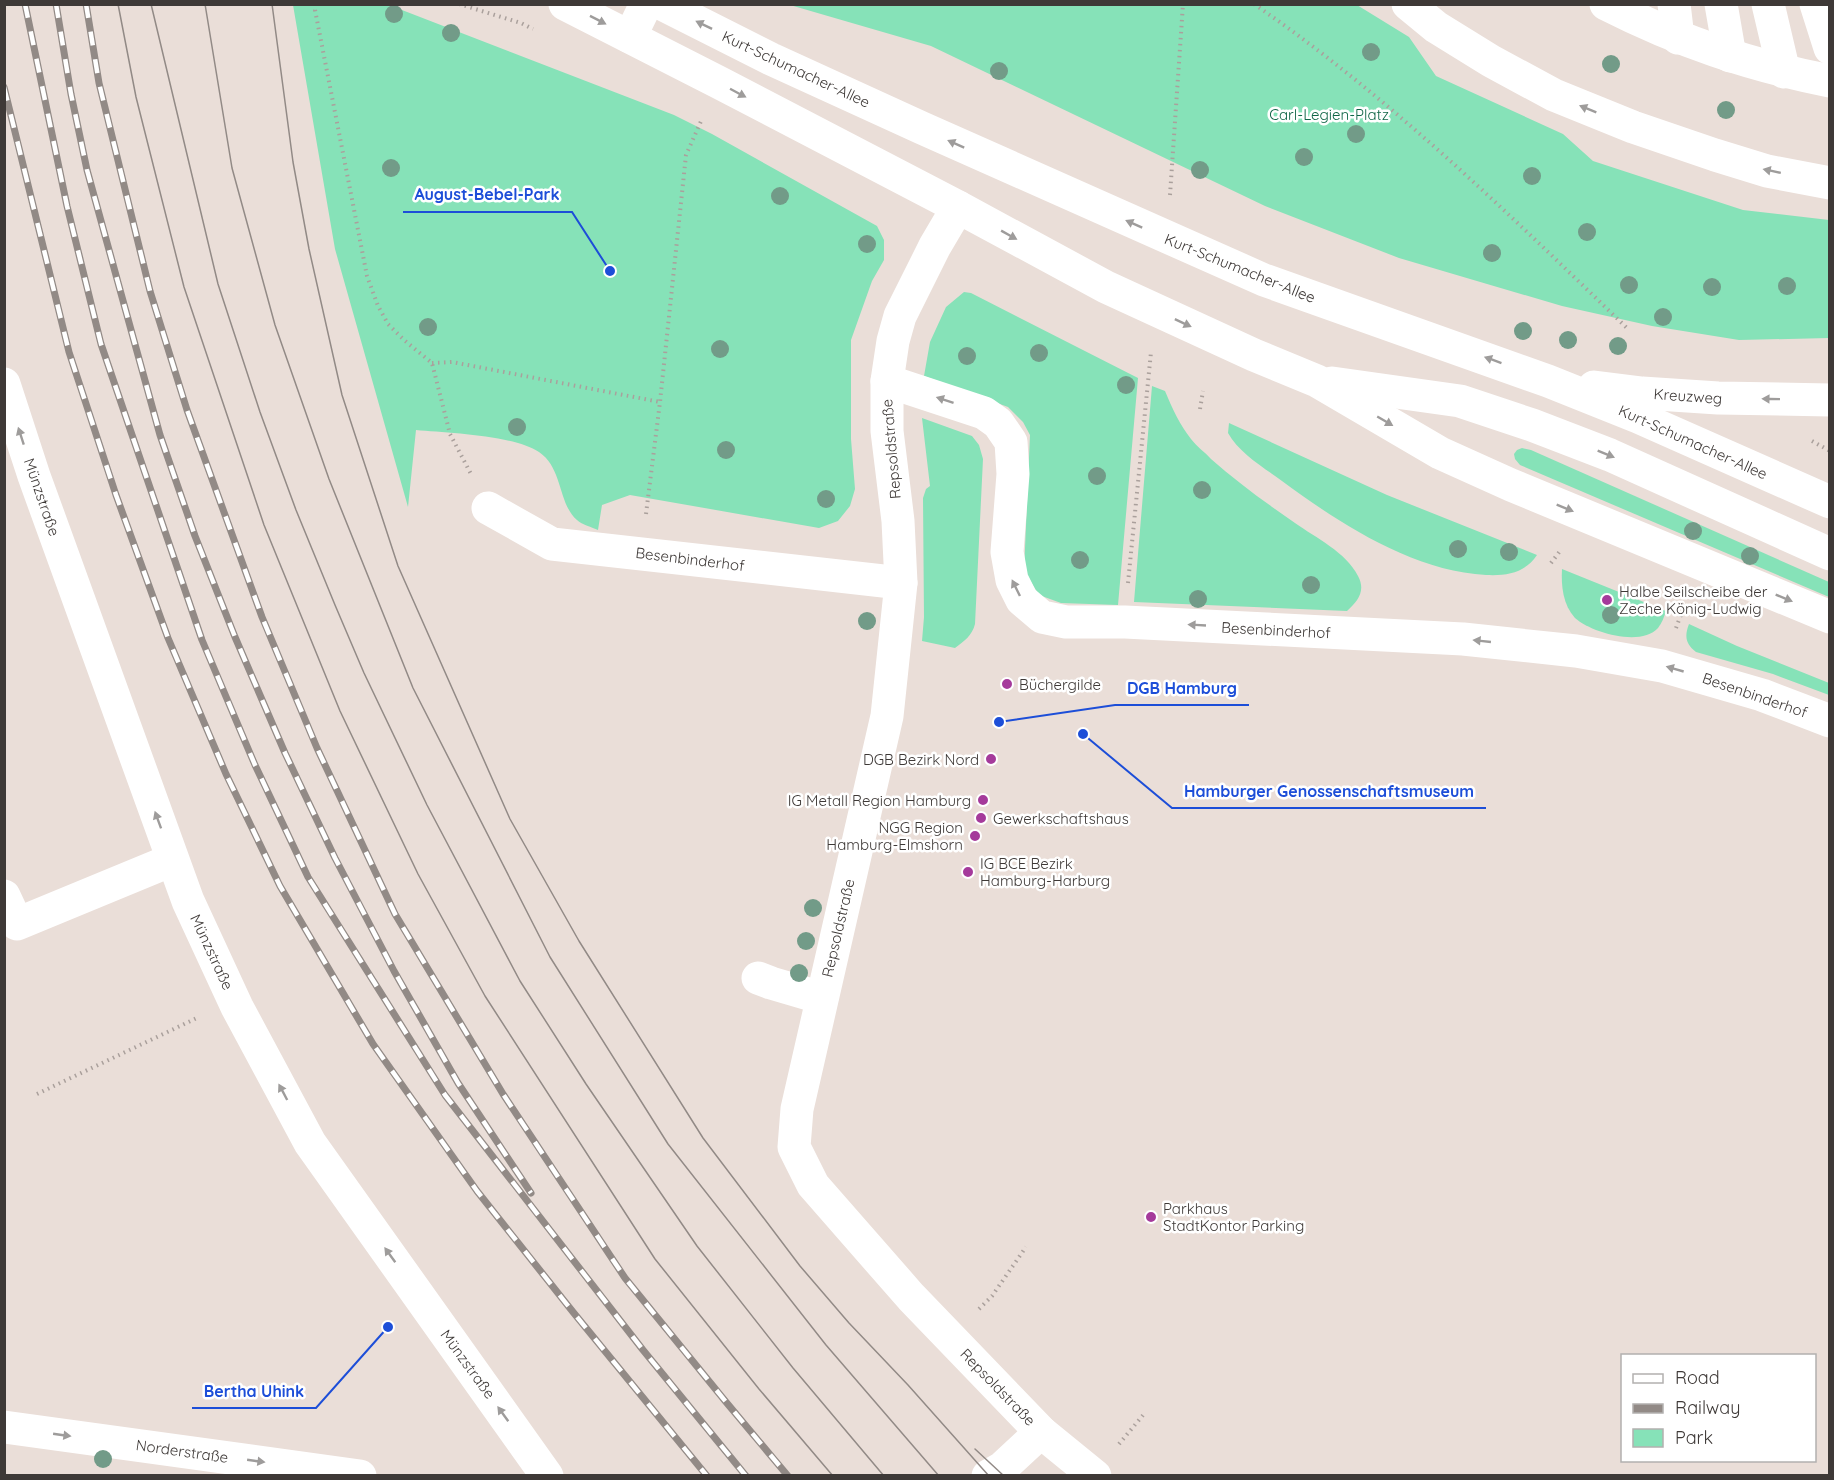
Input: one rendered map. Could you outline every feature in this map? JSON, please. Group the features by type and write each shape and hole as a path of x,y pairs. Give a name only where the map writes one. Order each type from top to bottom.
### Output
{"street":[{"path":"565,4 958,207 1106,287 1254,355 1317,381 1440,453 1511,485 1830,617"},
{"path":"630,37 646,4"},
{"name":"Kurt-Schumacher-Allee","path":"662,4 771,59 1264,280 1548,381 1638,417 1830,502"},
{"path":"1408,4 1436,27 1491,61 1554,95 1634,128 1715,155 1767,171 1830,183"},
{"path":"1674,4 1678,38"},
{"path":"1721,4 1730,56"},
{"path":"1768,4 1784,72"},
{"path":"1816,4 1830,48"},
{"path":"1622,9 1678,38 1784,72 1830,81"},
{"name":"Repsoldstraße","path":"958,207 934,246 900,316 893,341 887,381 887,431 898,521 901,583 887,716 797,1109 794,1147 813,1185 911,1297 1041,1432 1002,1468 988,1476"},
{"name":"Besenbinderhof","path":"887,381 984,413 998,423 1011,442 1013,474 1006,552 1012,580 1022,600 1042,617 1066,622 1125,622 1463,639 1576,651 1662,666 1762,695 1830,721"},
{"path":"1317,381 1460,401 1532,425 1610,455 1830,554"},
{"name":"Kreuzweg","path":"1548,381 1693,397 1830,400"},
{"name":"Münzstraße","path":"6,392 172,860 188,901 234,1000 310,1143 534,1471"},
{"name":"Besenbinderhof","path":"488,508 552,544 901,583"},
{"path":"4,896 17,924 172,860"},
{"path":"758,978 822,998"},
{"name":"Norderstraße","path":"4,1428 360,1476"},
{"path":"1041,1432 1095,1476"}],"path":[{"path":"316,4 315,10 367,276 378,306 388,324 432,363 450,434 488,508"},
{"path":"1170,205 1183,4"},
{"path":"1254,4 1347,73 1480,187 1629,330"},
{"path":"641,553 660,402 686,155 704,116"},
{"path":"1125,622 1152,346"},
{"path":"432,363 452,362 660,402"},
{"path":"1200,409 1203,391"},
{"path":"1551,563 1560,551"},
{"path":"37,1094 234,1000"},
{"path":"950,1337 992,1296 1026,1247"}],"green space":[{"path":"293,5 389,5 674,115 877,226 884,240 884,260 872,281 851,340 851,439 855,489 850,506 838,521 819,528 630,495 602,505 598,530 579,522 571,513 566,505 557,476 547,459 539,452 528,446 498,438 416,430 408,507 335,249"},
{"name":"Carl-Legien-Platz","path":"790,5 1357,5 1409,37 1436,76 1563,134 1593,161 1743,210 1829,220 1829,338 1739,340 1652,326 1562,306 1399,258 1265,206 931,46"},
{"path":"964,292 971,293 1138,378 1118,605 1061,603 1039,595 1024,571 1030,435 1023,422 1008,407 924,376 930,342 946,307"},
{"path":"1152,386 1165,391 1187,434 1211,459 1252,492 1330,546 1353,567 1360,581 1361,591 1347,611 1134,602"},
{"path":"922,418 972,436 979,445 983,459 975,624 970,635 955,648 922,641 924,617 923,498 926,489 930,486"},
{"path":"1229,423 1387,495 1537,555 1521,570 1508,574 1486,575 1458,572 1404,555 1352,528 1259,465 1228,433"},
{"path":"1522,448 1829,582 1829,597 1520,465 1514,454"},
{"path":"1562,569 1666,611 1661,624 1650,634 1629,637 1604,633 1583,624 1571,613 1565,601"},
{"path":"1689,624 1829,683 1829,695 1773,674 1696,652 1687,640"}],"tram line":[{"path":"118,4 136,97 184,287 264,525 340,711 418,874 485,996 655,1259 759,1389 833,1476"},
{"path":"151,4 218,284 260,412 296,510 335,605 364,673 427,805 520,981 586,1084 697,1246 793,1368 884,1476"},
{"path":"205,4 232,168 275,325 329,479 413,688 550,957 668,1144 826,1345 939,1476"},
{"path":"272,4 293,162 309,249 342,395 398,566 510,819 579,941 703,1138 800,1266 989,1476"},
{"path":"975,1449 1004,1476"}],"railway":[{"path":"25,4 67,206 101,344 202,640 255,765 308,877 445,1095 643,1350 746,1476"},
{"path":"56,4 87,170 160,435 195,536 235,637 285,753 335,858 394,971 458,1083 531,1193"},
{"path":"86,4 99,83 150,291 187,410 262,617 317,748 395,914 503,1094 625,1278 788,1476"},
{"path":"4,87 69,352 116,495 168,638 226,774 280,886 373,1044 477,1191 707,1476"}],"place":[{"name":"August-Bebel-Park","path":"610,271"},
{"name":"Halbe Seilscheibe der Zeche König-Ludwig","path":"1607,600"},
{"name":"Büchergilde","path":"1007,684"},
{"name":"DGB Hamburg","path":"999,722"},
{"name":"Hamburger Genossenschaftsmuseum","path":"1083,734"},
{"name":"DGB Bezirk Nord","path":"991,759"},
{"name":"IG Metall Region Hamburg","path":"983,800"},
{"name":"Gewerkschaftshaus","path":"981,818"},
{"name":"NGG Region Hamburg-Elmshorn","path":"975,836"},
{"name":"IG BCE Bezirk Hamburg-Harburg","path":"968,872"},
{"name":"Parkhaus StadtKontor Parking","path":"1151,1217"},
{"name":"Bertha Uhink","path":"388,1327"}]}
